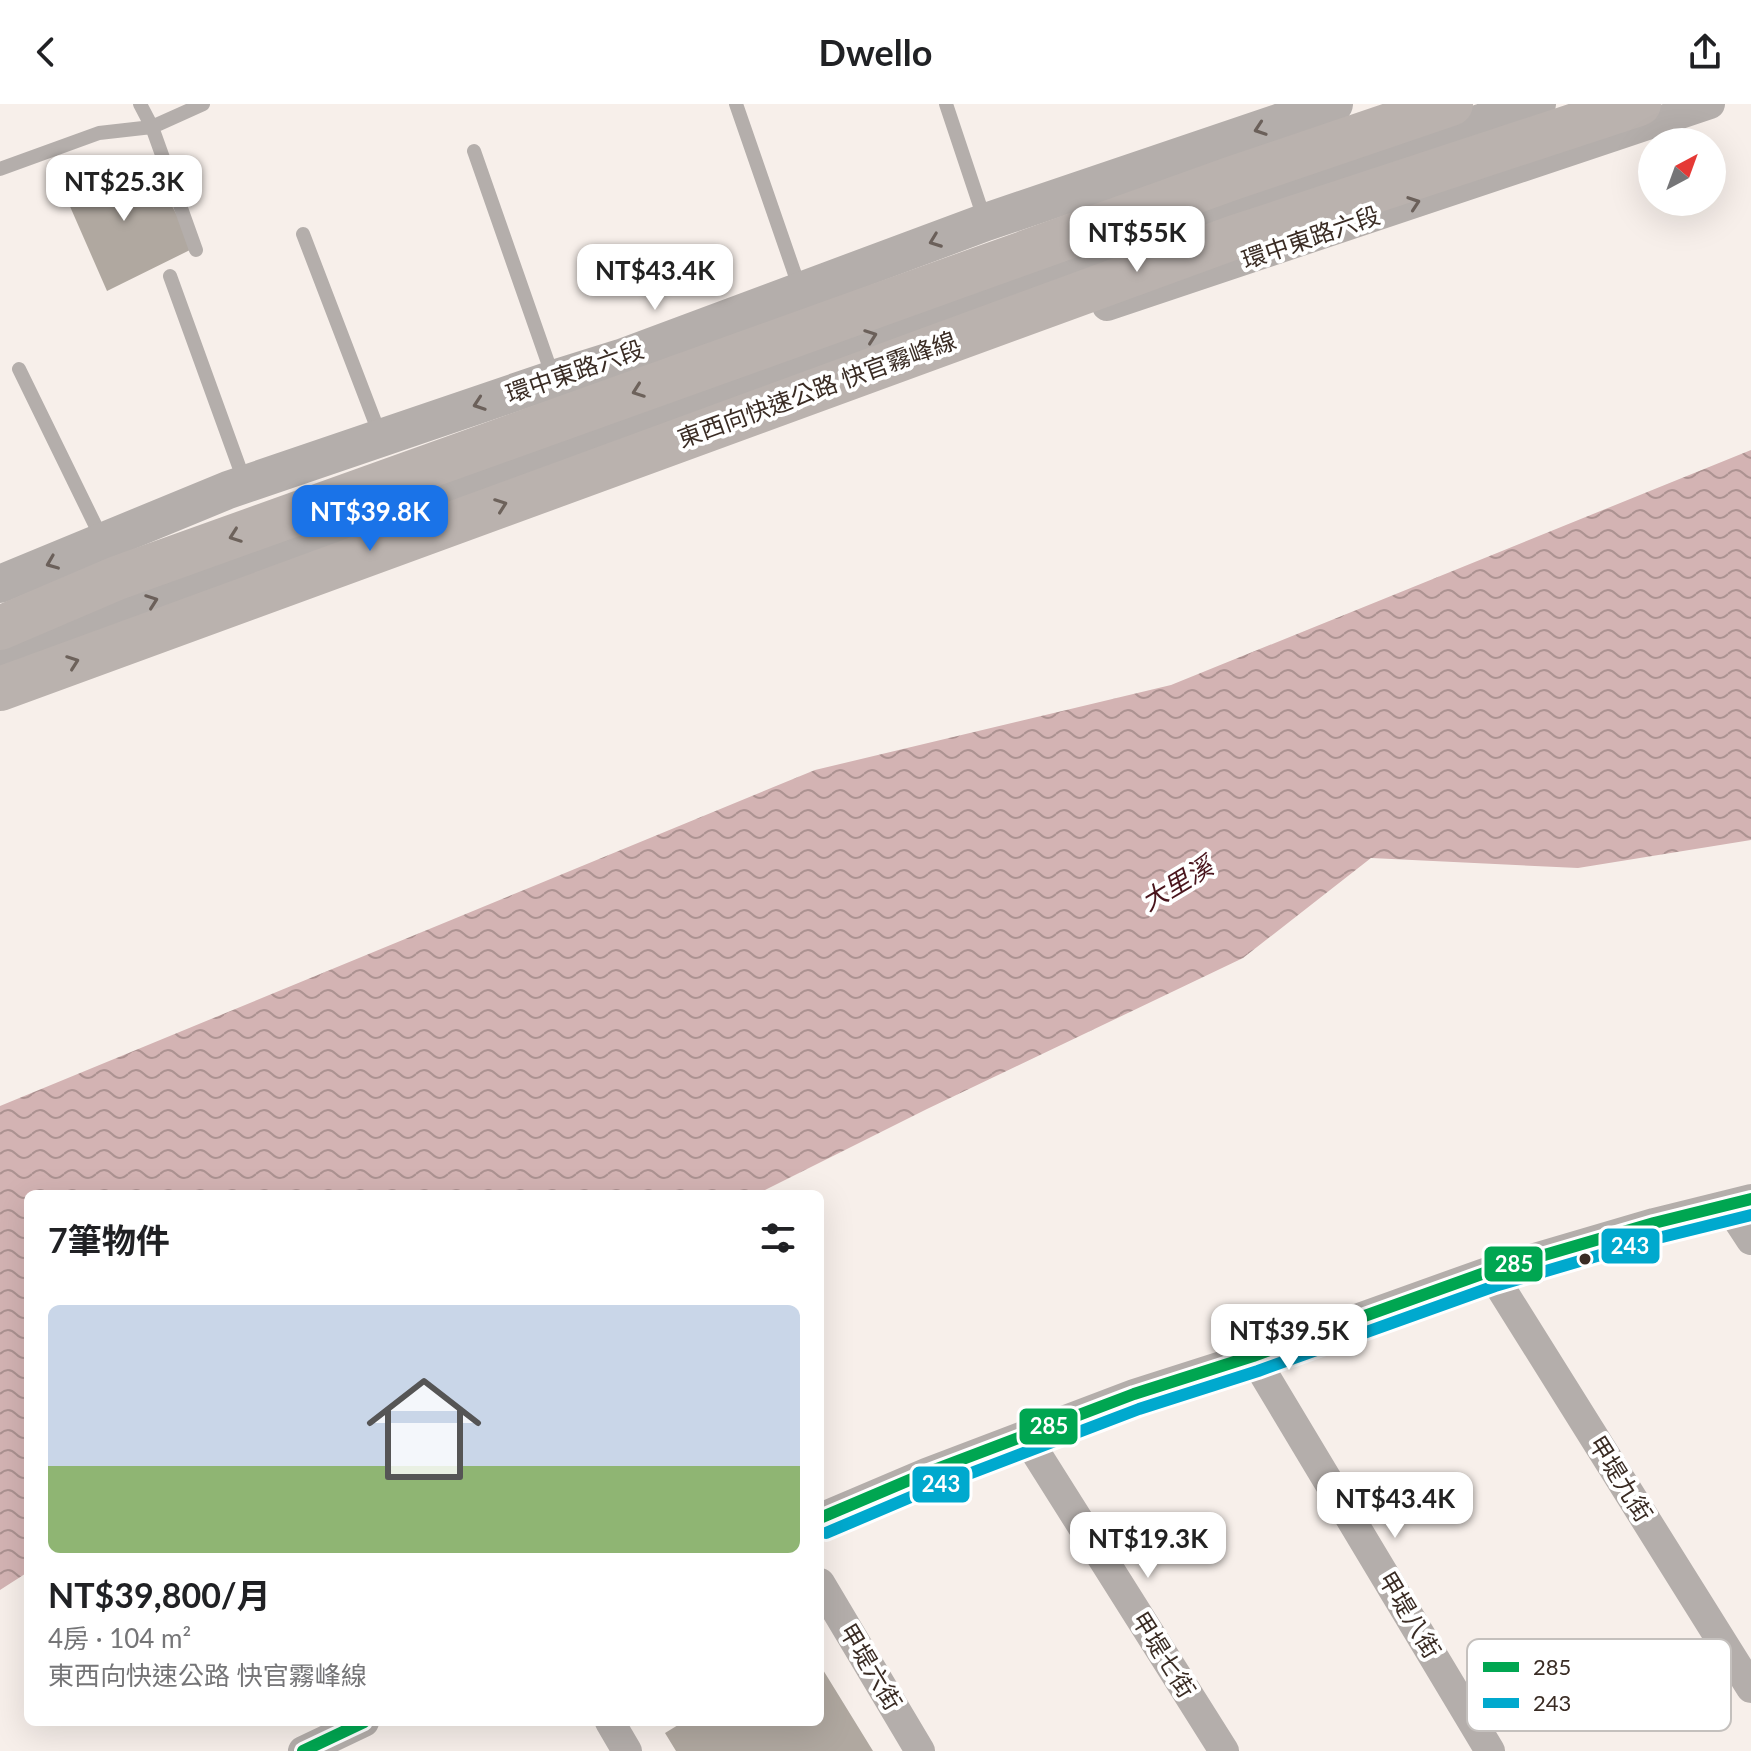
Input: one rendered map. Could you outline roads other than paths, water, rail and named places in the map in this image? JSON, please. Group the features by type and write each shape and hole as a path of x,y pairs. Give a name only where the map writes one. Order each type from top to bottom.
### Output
{"highway":[{"path":"0,628 117,578 1230,179 1451,104"},
{"name":"東西向快速公路 快官霧峰線","path":"0,689 1235,237 1639,104"}],"street":[{"name":"環中東路六段","path":"0,584 245,484 621,358 1295,110 1334,104"},
{"name":"環中東路六段","path":"0,657 719,391 1234,206 1537,104"},
{"name":"環中東路六段","path":"719,391 900,363 1064,320 1710,104"},
{"path":"824,1516 926,1473 1134,1394 1253,1356 1490,1271 1654,1223 1740,1202 1751,1240"},
{"name":"甲堤九街","path":"1490,1271 1720,1639"},
{"name":"甲堤八街","path":"1253,1356 1467,1713"},
{"name":"甲堤七街","path":"1026,1437 1224,1751"},
{"name":"甲堤六街","path":"824,1590 920,1751"},
{"name":"甲堤九街","path":"1731,1656 1751,1688"},
{"path":"322,1747 357,1726"},
{"path":"612,1726 627,1751"},
{"name":"甲堤八街","path":"1478,1731 1490,1751"}],"lane":[{"path":"140,104 152,127 196,250"},
{"path":"0,169 99,133 152,127 203,104"},
{"path":"736,104 800,291"},
{"path":"946,104 986,222"},
{"path":"474,151 554,379"},
{"path":"303,234 381,438"},
{"path":"170,276 245,484"},
{"path":"19,369 103,541"}],"water":[{"name":"大里溪","path":"1751,450 1751,840 1578,868 1371,858 1243,958 765,1190 24,1190 24,1575 0,1590 0,1106 815,770 1171,685"}]}
